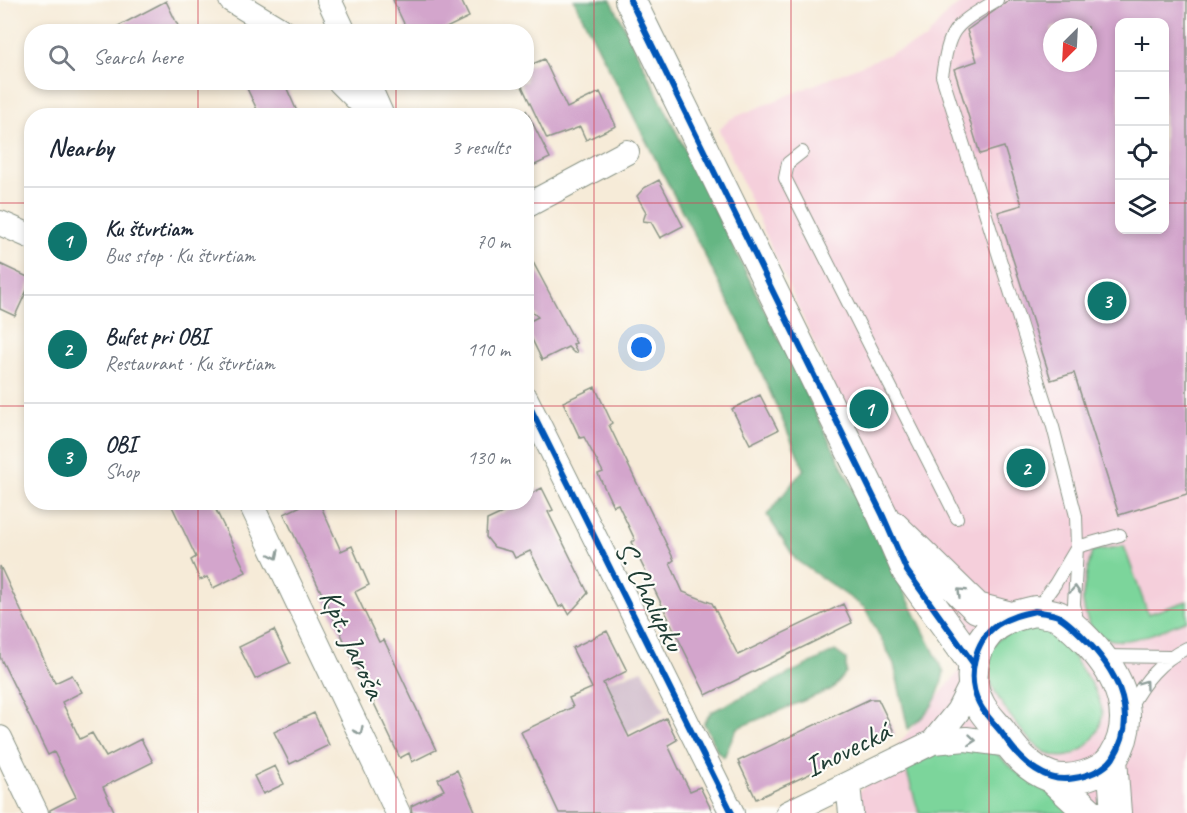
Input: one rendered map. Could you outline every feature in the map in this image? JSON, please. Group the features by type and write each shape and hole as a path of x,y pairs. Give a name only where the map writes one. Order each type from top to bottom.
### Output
{"street":[{"path":"231,0 271,24"},
{"path":"329,0 340,24"},
{"path":"630,0 883,516 911,578 973,673"},
{"path":"348,90 366,108"},
{"path":"371,90 378,108"},
{"path":"534,202 627,152"},
{"path":"0,223 24,234"},
{"name":"S. Chalupku","path":"534,415 732,813"},
{"name":"Kpt. Jaroša","path":"254,510 398,813"},
{"path":"883,516 977,608 1058,616 1079,633 1101,656 1123,695 1125,716 1122,737 1112,759 1116,813"},
{"path":"1023,614 994,627 980,645 973,673 978,703 1026,764 1052,778 1090,813"},
{"name":"Inovecká","path":"933,742 958,711 973,673"},
{"path":"0,738 36,813"},
{"name":"Inovecká","path":"788,813 933,742 966,739 1010,745"},
{"path":"1052,778 1088,776 1112,759"},
{"path":"848,785 851,813"}],"lane":[{"path":"997,0 959,23 946,48 942,76 1053,427 1076,516 1074,604 1079,633"},
{"path":"802,152 788,163 785,178 957,518"},
{"path":"1023,614 1055,584 1077,547 1120,535"},
{"path":"1125,716 1142,684 1169,657 1187,648"},
{"path":"1101,656 1169,657"}],"shaded area":[{"path":"966,0 1187,0 1187,813 847,813 846,808 960,670 719,130 730,119 926,39 949,11"},
{"path":"643,670 664,711 627,732 559,813 521,732 562,713 569,698 602,683"}],"green space":[{"path":"574,0 611,0 944,672 932,705 908,729 894,664 865,608 796,560 767,515 804,469 741,326"},
{"path":"1124,546 1148,614 1187,601 1187,620 1140,638 1110,639 1097,634 1088,621 1083,602 1092,551"},
{"path":"1021,627 1046,631 1060,638 1096,694 1102,714 1101,723 1088,744 1077,753 1066,757 1055,756 1036,745 1019,728 1003,705 990,679 989,655 994,644"},
{"path":"835,651 846,659 846,673 832,689 737,728 724,757 718,752 704,723 711,712"},
{"path":"971,745 995,752 1018,773 1045,789 1072,813 919,813 906,769 940,751"}],"building":[{"path":"393,0 461,0 469,17 455,24 404,24"},
{"path":"1010,0 1187,0 1187,494 1119,515 1074,373 1051,380 998,212 1022,205 1004,147 980,154 954,69 977,61 967,30"},
{"path":"166,1 177,24 122,24"},
{"path":"544,59 567,108 600,92 616,126 586,140 580,127 547,139 524,90 534,90 534,63"},
{"path":"248,90 288,90 295,108 256,108"},
{"path":"534,126 550,158 534,165"},
{"path":"659,180 683,226 660,238 651,222 643,221 646,212 637,196 644,188"},
{"path":"0,264 24,275 24,296 15,316 0,309"},
{"path":"534,264 576,343 573,344 577,352 574,353 568,347 542,360 534,344 534,319 538,317 534,313"},
{"path":"595,387 612,423 609,425 674,560 670,563 683,592 712,603 738,655 843,604 852,623 706,695 631,542 635,540 618,504 613,506 598,474 603,472 584,437 580,438 563,402"},
{"path":"760,395 778,430 750,444 732,409"},
{"path":"542,488 553,510 548,512 588,593 569,614 564,605 559,607 530,551 515,558 512,552 494,547 486,537 487,520 509,510 534,510 534,492"},
{"path":"174,510 216,510 246,572 213,588 207,577 200,580 191,560 196,557"},
{"path":"292,510 323,510 341,551 352,546 369,585 355,592 379,642 384,640 436,750 412,762 409,753 400,758 284,514"},
{"path":"0,566 55,683 72,675 82,692 62,702 80,739 92,733 106,757 141,739 153,762 103,787 115,813 50,813 50,810 76,797 54,752 48,755 0,657"},
{"path":"274,630 290,663 255,679 239,647"},
{"path":"607,631 627,671 603,683 629,737 666,718 677,740 668,745 679,769 690,791 700,787 713,813 559,813 521,732 573,707 569,698 592,688 572,648"},
{"path":"870,699 878,699 895,734 756,799 738,761"},
{"path":"314,713 329,745 290,764 274,732"},
{"path":"275,766 284,784 263,794 254,776"},
{"path":"457,770 476,813 412,813 411,806 444,790 438,779"}],"cycle path":[{"path":"630,0 883,516 907,571 973,663"},
{"path":"534,415 732,813"},
{"path":"1035,611 1058,616 1078,632 1100,655 1117,683 1122,697 1125,712 1121,743 1108,764 1085,776 1058,779 1043,774 1028,764 986,715 975,693 974,661 983,640 1002,622 1035,611"}],"place":[{"name":"OBI","path":"1107,301"},
{"name":"Ku štvrtiam","path":"869,409"},
{"name":"Bufet pri OBI","path":"1026,468"}]}
